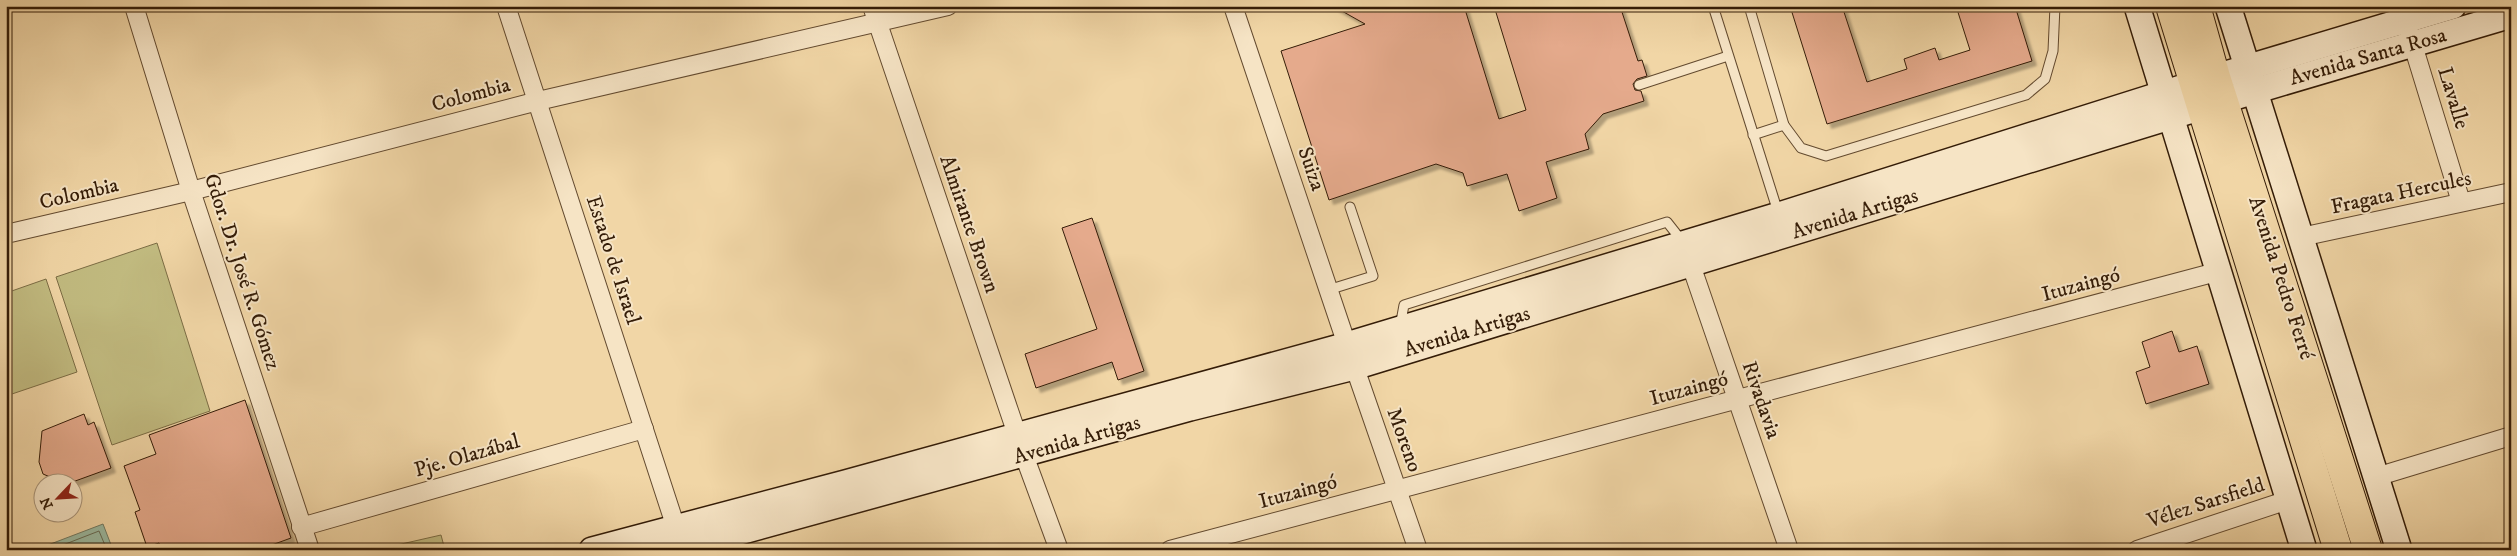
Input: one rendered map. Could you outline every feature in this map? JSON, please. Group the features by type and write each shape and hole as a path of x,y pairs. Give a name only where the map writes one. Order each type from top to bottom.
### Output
{"highway":[{"name":"Avenida Pedro Ferré","path":"2170,6 2209,92 2346,477 2368,550"},
{"name":"Avenida Pedro Ferré","path":"2196,6 2209,92 2338,550"},
{"path":"2346,477 2373,550"},
{"path":"2318,484 2331,550"}],"main road":[{"path":"2137,6 2220,271 2304,550"},
{"name":"Avenida Pedro Ferré","path":"2228,6 2399,550"},
{"name":"Avenida Santa Rosa","path":"2250,79 2404,14 2452,6"},
{"name":"Avenida Santa Rosa","path":"2250,79 2413,45 2511,15"},
{"name":"Avenida Artigas","path":"592,550 679,544 1021,445 1190,408 1350,356 1688,254 2250,79"},
{"name":"Avenida Artigas","path":"1350,356 1399,330 1688,254 1779,215 2168,106"}],"street":[{"name":"Gdor. Dr. José R. Gómez","path":"134,6 191,191 310,550"},
{"name":"Estado de Israel","path":"506,6 644,428 679,544"},
{"name":"Colombia","path":"6,234 191,191 874,15 948,6"},
{"name":"Suiza","path":"1233,6 1350,356"},
{"name":"Lavalle","path":"2404,14 2462,202"},
{"name":"Almirante Brown","path":"874,15 1021,445 1059,550"},
{"name":"Fragata Hercules","path":"2301,237 2511,192"},
{"name":"Rivadavia","path":"1688,254 1789,550"},
{"name":"Ituzaingó","path":"1170,550 2220,271"},
{"name":"Moreno","path":"1350,356 1418,550"},
{"name":"Pje. Olazábal","path":"301,527 644,428"},
{"path":"2376,477 2511,436"},
{"name":"Vélez Sarsfield","path":"2137,550 2288,500"}],"lane":[{"path":"1713,6 1779,215"},
{"path":"1748,6 1784,125 1801,148 1826,156 2026,95 2045,79 2053,51 2055,6"},
{"path":"1639,85 1728,56"},
{"path":"1753,135 1784,125"},
{"path":"1328,290 1373,276 1350,207"}],"shaded area":[{"path":"157,243 210,411 112,445 56,277"},
{"path":"46,279 77,372 6,396 6,293"},
{"path":"441,535 445,550 375,550"}],"water":[{"path":"103,524 113,550 41,550 40,548"}],"building":[{"path":"1333,6 1464,6 1499,119 1526,110 1494,6 1620,6 1638,61 1642,60 1647,76 1637,79 1633,84 1635,90 1641,91 1644,101 1603,114 1585,134 1589,149 1546,162 1557,198 1519,211 1507,174 1467,186 1463,173 1436,164 1329,200 1281,51 1365,24"},
{"path":"1790,6 1842,6 1867,82 1907,69 1904,59 1935,48 1939,60 1970,50 1956,6 2015,6 2032,61 1827,124"},
{"path":"1092,218 1144,371 1118,380 1112,362 1036,388 1025,354 1097,329 1062,228"},
{"path":"2172,331 2179,352 2197,346 2209,384 2146,404 2136,372 2150,367 2142,342"},
{"path":"245,400 291,538 258,550 162,550 159,543 147,547 135,512 140,510 124,466 156,454 149,435"},
{"path":"84,414 88,425 94,422 111,468 82,479 82,474 43,474 39,462 42,431"}]}
